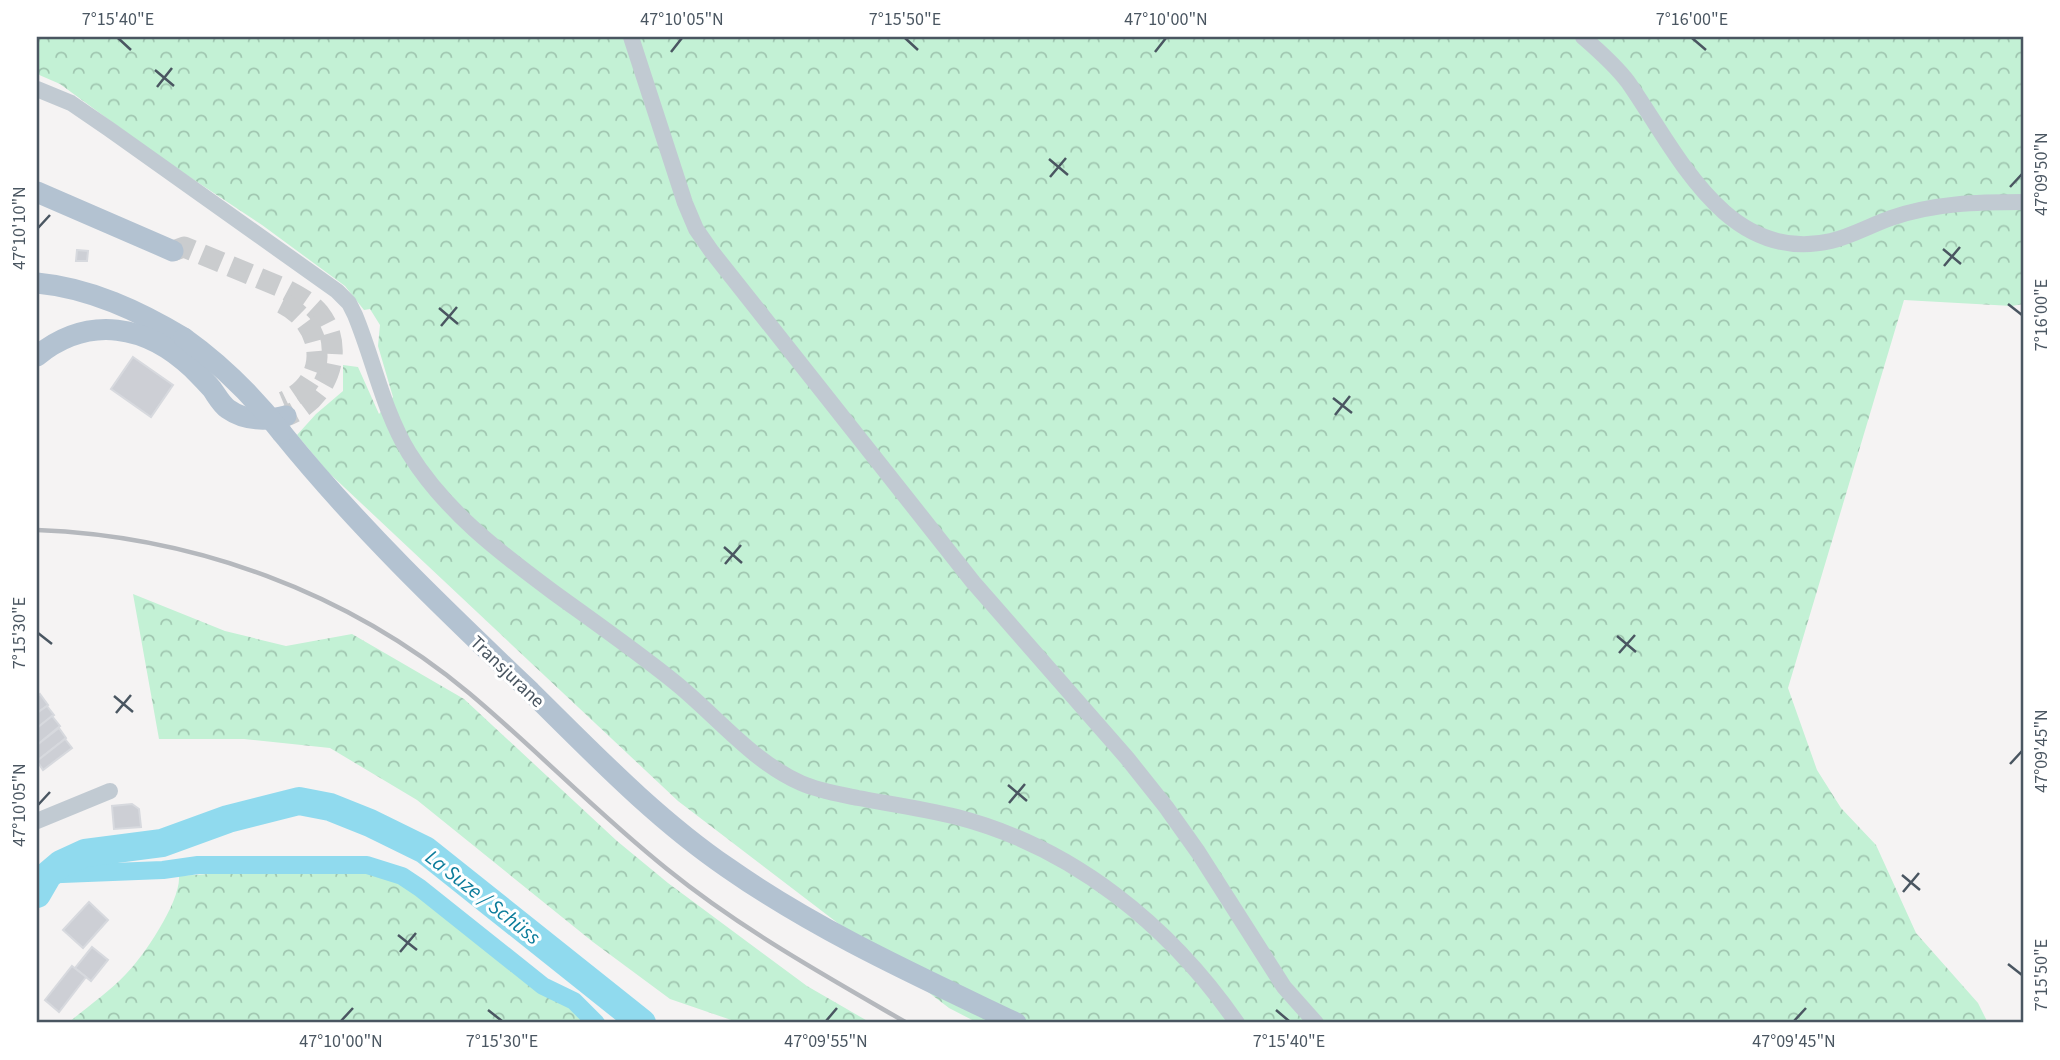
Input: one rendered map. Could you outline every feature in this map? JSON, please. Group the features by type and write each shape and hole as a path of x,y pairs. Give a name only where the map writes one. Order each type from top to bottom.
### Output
{"main road":[{"path":"37,192 173,251"},
{"name":"Transjurane","path":"38,282 111,301 156,321 211,358 282,418 350,514 430,597 601,763 690,841 727,868 818,925 1016,1023"},
{"path":"37,356 73,335 114,330 136,333 155,340 173,352 211,387 254,405 267,407 282,418"}],"street":[{"path":"631,37 685,203 696,229 712,252 973,582 1127,758 1166,807 1284,987 1317,1023"},
{"path":"1583,37 1626,79 1674,152 1711,201 1742,227 1763,237 1806,244 1831,241 1892,218 1939,206 1973,202 2023,202"},
{"path":"37,89 71,103 337,291 355,315 383,398 408,452 447,502 491,545 688,692 768,764 804,785 992,827 1060,859 1113,891 1148,921 1177,949 1237,1023"},
{"path":"37,821 110,791"}],"green space":[{"path":"37,37 2023,37 2023,304 2012,306 1904,300 1788,688 1817,770 1841,808 1876,845 1916,933 1978,1003 1988,1023 978,1023 949,1008 678,801 328,472 297,435 343,391 343,365 358,367 379,414 393,397 378,346 380,325 370,309 364,310 345,286 262,225 164,160 60,84 37,74"},
{"path":"133,594 225,631 286,646 352,634 464,699 617,841 668,883 807,986 871,1023 740,1023 670,999 593,942 417,800 330,748 244,739 159,739"},
{"path":"344,865 412,888 447,909 576,1004 590,1023 68,1023 134,966 168,913 178,887 179,876"}],"building":[{"path":"77,250 88,251 87,261 76,261"},
{"path":"133,357 173,385 151,417 111,389"},
{"path":"40,694 48,705 37,713 37,697"},
{"path":"47,706 54,715 37,728 37,713"},
{"path":"52,716 60,726 37,745 37,728"},
{"path":"59,728 66,738 38,760 37,745"},
{"path":"65,739 72,748 43,770 37,761"},
{"path":"132,804 139,809 141,827 114,829 112,806"},
{"path":"89,902 108,920 83,948 63,930"},
{"path":"92,947 108,960 91,981 75,968"},
{"path":"72,966 86,977 59,1012 45,1000"}],"waterway":[{"name":"La Suze / Schüss","path":"37,894 48,875 61,864 85,853 162,843 228,819 299,801 330,807 425,850 642,1023"},
{"path":"37,875 163,870 198,865 367,865 402,876 420,888 543,986 574,1001 596,1023"}],"tunnel":[{"path":"173,251 184,247 283,288 307,302 319,313 328,327 332,343 328,373 322,387 312,399 286,416"},
{"path":"282,303 297,313 307,325 317,353 315,368 309,381 299,393 283,402"}],"railway":[{"path":"37,530 154,544 211,558 266,576 321,599 373,626 422,657 469,693 617,826 695,891 784,950 907,1023"}]}
